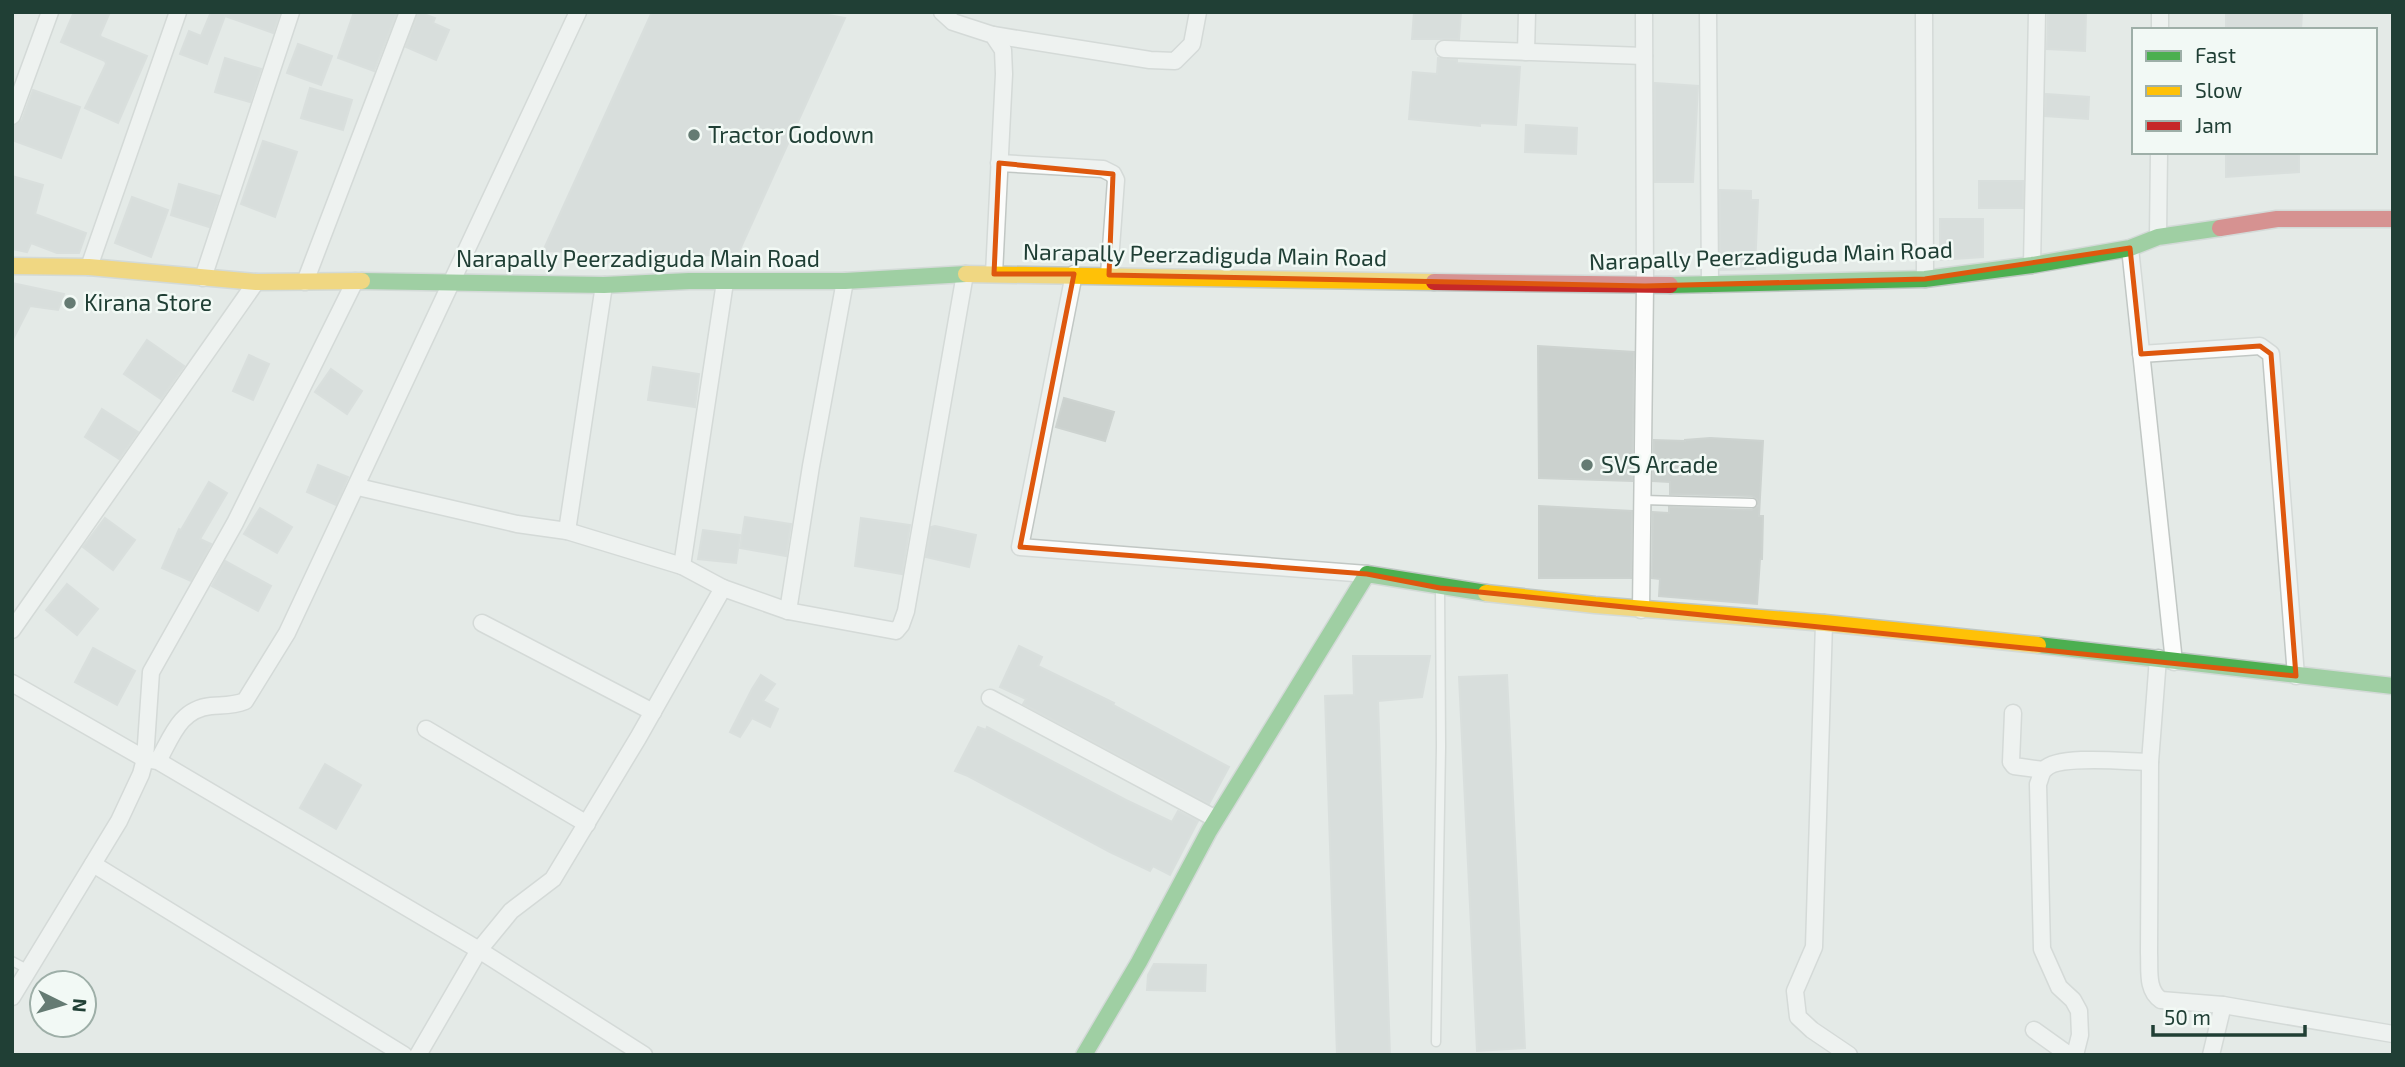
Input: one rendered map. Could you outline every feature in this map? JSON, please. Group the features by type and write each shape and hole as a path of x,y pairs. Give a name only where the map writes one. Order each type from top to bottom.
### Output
{"street":[{"path":"12,116 50,12"},
{"path":"89,267 178,12"},
{"path":"204,278 291,12"},
{"path":"305,282 408,12"},
{"path":"30,969 119,821 141,774 182,719 195,709 232,706 245,702 288,633 578,12"},
{"path":"942,12 953,22 993,35 1150,60 1175,61 1192,44 1198,12"},
{"path":"1526,52 1527,12"},
{"path":"1641,610 1645,286 1644,12"},
{"path":"1708,12 1710,284"},
{"path":"1924,12 1925,279"},
{"path":"2032,265 2037,12"},
{"path":"993,35 1003,50 1004,74 994,274"},
{"path":"1444,49 1644,56"},
{"path":"2158,237 2159,154"},
{"path":"999,163 1102,169 1113,174 1116,180 1109,275"},
{"name":"Narapally Peerzadiguda Main Road","path":"12,266 89,267 256,282 604,285 845,281 965,274 1074,274 1645,286 1925,279 2032,265 2130,248 2158,237 2277,219 2393,219"},
{"path":"2130,248 2166,660 2150,762 2150,984 2154,996 2161,1000 2222,1005 2393,1034"},
{"path":"358,486 517,524 567,531 682,566 723,588 788,611 896,631 906,611 965,274"},
{"path":"1074,274 1020,547 1367,573 1440,588 1641,610 1824,623 2393,686"},
{"path":"152,760 151,672 236,523 355,281"},
{"path":"788,611 845,281"},
{"path":"12,630 256,282"},
{"path":"682,566 725,282"},
{"path":"567,531 604,285"},
{"path":"2141,354 2260,346 2271,354 2296,676"},
{"path":"1084,1055 1139,962 1216,819 1367,573"},
{"path":"418,1055 479,950 510,911 553,879 653,712 723,588"},
{"path":"1824,623 1814,947 1795,991 1798,1017 1849,1055"},
{"path":"482,624 653,712"},
{"path":"12,683 152,760 479,950 644,1055"},
{"path":"990,698 1216,819"},
{"path":"2012,713 2011,762 2014,766 2043,769 2053,763 2069,761 2150,762"},
{"path":"426,729 587,824"},
{"path":"2043,769 2038,784 2042,949 2059,987 2073,1000 2079,1011 2080,1035 2075,1055"},
{"path":"93,864 404,1055"},
{"path":"12,997 28,972"},
{"path":"2211,1055 2222,1005"},
{"path":"2034,1030 2069,1055"}],"lane":[{"path":"1642,500 1752,503"},
{"path":"1436,1042 1441,747 1440,588"},
{"path":"12,961 28,969"}],"highlighted area":[{"path":"999,163 1113,174 1109,275 1645,286 1925,279 2130,248 2141,354 2260,346 2271,354 2296,676 1440,588 1367,574 1020,547 1074,274 994,274"}],"building":[{"path":"74,12 110,12 101,37 147,56 118,123 85,108 106,64 105,61 61,42"},
{"path":"211,12 280,12 273,33 225,16 207,64 180,54 189,31 201,36"},
{"path":"354,12 397,12 374,71 338,58"},
{"path":"418,12 435,18 433,23 449,30 436,60 406,47"},
{"name":"Tractor Godown","path":"652,12 812,12 845,18 737,256 543,251"},
{"path":"1414,12 1461,12 1459,39 1412,39"},
{"path":"2048,12 2086,13 2085,51 2047,49"},
{"path":"2226,12 2302,12 2301,28 2226,28"},
{"path":"298,44 332,56 321,85 287,73"},
{"path":"225,58 261,69 250,102 215,92"},
{"path":"1438,58 1457,60 1457,63 1520,67 1516,125 1480,123 1480,126 1409,119 1413,72 1437,74"},
{"path":"1655,83 1698,86 1693,182 1655,182"},
{"path":"310,88 352,100 343,130 301,118"},
{"path":"33,90 80,107 61,158 12,140 12,126 22,120"},
{"path":"2046,94 2089,97 2088,119 2045,116"},
{"path":"1526,125 1577,128 1576,154 1525,152"},
{"path":"263,141 297,152 275,217 241,204"},
{"path":"2226,154 2299,154 2299,172 2226,177"},
{"path":"12,176 43,185 35,214 86,233 79,253 57,253 31,243 27,252 12,249"},
{"path":"1979,181 2023,181 2023,208 1979,208"},
{"path":"179,184 219,196 209,227 171,215"},
{"path":"1720,190 1751,191 1751,200 1758,200 1755,269 1720,270"},
{"path":"132,197 168,210 151,257 115,243"},
{"path":"1940,219 1983,219 1983,257 1940,260"},
{"path":"12,283 64,294 58,310 30,306 12,341"},
{"path":"147,340 184,366 161,399 124,374"},
{"path":"1538,346 1634,352 1632,481 1539,478"},
{"path":"249,355 269,364 253,400 233,391"},
{"path":"653,367 699,374 695,407 648,400"},
{"path":"331,369 362,391 347,414 315,392"},
{"path":"1064,398 1114,412 1105,441 1056,427"},
{"path":"102,409 138,432 119,459 85,437"},
{"path":"1710,438 1763,441 1759,516 1763,516 1762,559 1757,604 1659,596 1660,579 1652,578 1653,512 1669,513 1669,507 1752,510 1758,506 1757,499 1752,496 1670,494 1670,482 1653,481 1654,440 1685,441"},
{"path":"318,465 348,477 336,505 307,492"},
{"path":"209,482 227,493 200,539 211,544 191,581 162,568 179,529 181,530"},
{"path":"1539,506 1632,511 1631,578 1539,578"},
{"path":"260,508 292,527 277,553 244,534"},
{"path":"745,517 791,524 786,556 740,548"},
{"path":"105,518 135,540 113,570 83,547"},
{"path":"861,518 910,525 902,574 855,566"},
{"path":"931,527 976,535 969,567 926,557"},
{"path":"703,530 740,535 736,563 698,559"},
{"path":"225,561 271,586 258,611 212,586"},
{"path":"67,584 98,609 77,635 46,610"},
{"path":"1019,646 1042,657 1038,666 1114,703 1113,705 1229,767 1209,804 1023,704 1026,699 1000,687"},
{"path":"93,648 135,671 117,705 75,682"},
{"path":"1353,656 1430,656 1422,697 1378,701 1390,1055 1337,1055 1325,696 1354,695"},
{"path":"761,675 775,684 763,701 778,709 770,727 752,718 740,737 730,732"},
{"path":"1507,675 1525,1048 1477,1051 1459,677"},
{"path":"978,727 986,730 987,727 1172,822 1178,811 1198,821 1170,875 1153,866 1150,871 1110,852 955,771"},
{"path":"325,764 361,785 336,829 300,808"},
{"path":"1154,964 1206,965 1205,991 1147,990 1148,975"}],"traffic: fast":[{"path":"1670,285 1925,279 2032,265 2130,248 2158,237 2220,228"},
{"path":"362,281 604,285 689,281 845,281 966,274"},
{"path":"1084,1055 1139,962 1209,831 1367,574 1486,593"},
{"path":"2038,645 2393,686"}],"traffic: slow":[{"path":"12,266 89,267 256,282 362,281"},
{"path":"966,274 1434,282"},
{"path":"1486,593 2038,645"}],"traffic: jam":[{"path":"2220,228 2277,219 2393,219"},
{"path":"1434,282 1670,285"}],"place":[{"name":"Tractor Godown","path":"694,135"},
{"name":"Kirana Store","path":"70,303"},
{"name":"SVS Arcade","path":"1587,465"}]}
